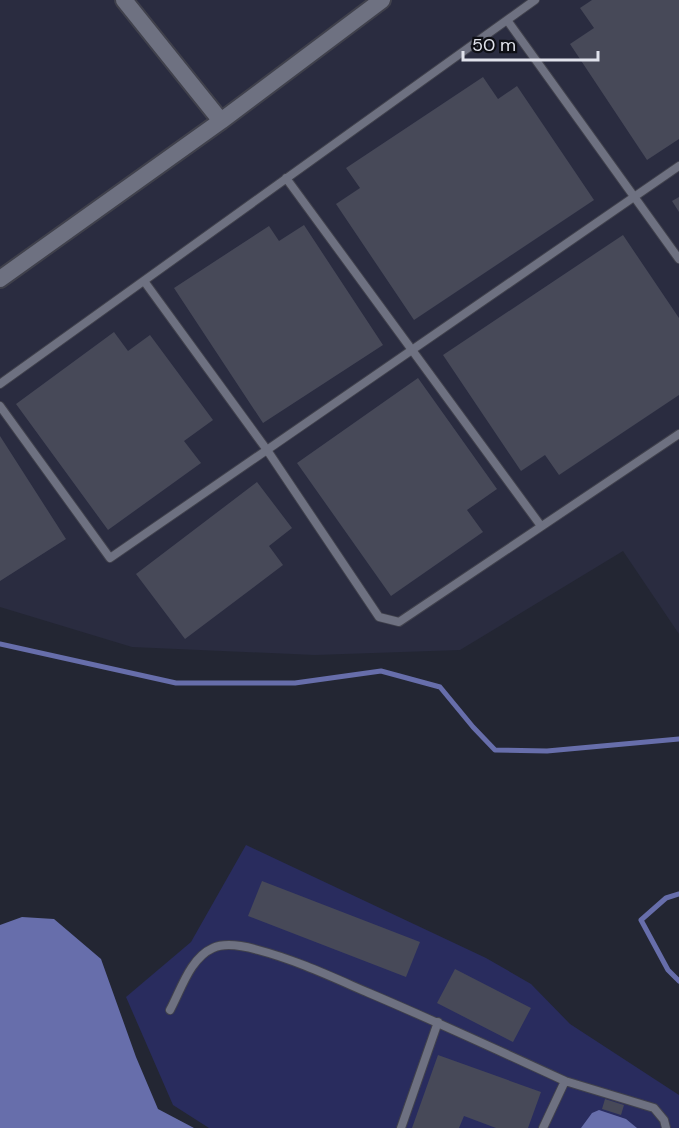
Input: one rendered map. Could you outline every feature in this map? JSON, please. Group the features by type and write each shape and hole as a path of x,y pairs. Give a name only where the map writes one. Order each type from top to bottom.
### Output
{"street":[{"path":"124,0 221,120"},
{"path":"0,279 221,120 382,0"}],"lane":[{"path":"0,384 535,0"},
{"path":"507,20 679,260"},
{"path":"0,406 110,558 679,166"},
{"path":"286,178 541,526"},
{"path":"144,281 267,450 379,617 399,622 679,434"},
{"path":"170,1010 194,963 213,948 235,945 258,950 299,963 438,1022 565,1081 654,1108 664,1120 666,1128"},
{"path":"401,1128 438,1022"},
{"path":"543,1128 565,1081"}],"shaded area":[{"path":"0,0 679,0 679,634 623,551 460,650 315,655 132,647 0,607"},
{"path":"246,845 486,958 531,984 570,1024 679,1095 679,1128 209,1128 173,1105 126,997 191,942"}],"water":[{"path":"22,917 54,919 101,959 136,1057 158,1109 194,1128 0,1128 0,925"},
{"path":"599,1110 626,1119 637,1128 581,1128 592,1113"}],"building":[{"path":"592,0 679,0 679,139 647,160 570,44 594,28 580,8"},
{"path":"483,77 498,99 517,86 594,200 414,320 336,204 360,188 346,168"},
{"path":"679,197 679,212 672,201"},
{"path":"304,225 383,345 263,423 174,288 269,226 279,241"},
{"path":"623,235 679,318 679,395 559,475 545,455 521,471 443,355"},
{"path":"114,332 128,351 150,335 213,420 184,441 201,463 108,530 16,404"},
{"path":"418,378 497,489 467,510 483,532 391,596 297,463"},
{"path":"0,436 66,539 0,581"},
{"path":"257,482 292,528 269,546 283,565 185,639 136,574"},
{"path":"262,881 420,942 406,977 248,916"},
{"path":"455,969 531,1008 513,1042 437,1003"},
{"path":"438,1055 541,1092 528,1128 496,1128 464,1116 459,1128 412,1128"},
{"path":"605,1099 624,1105 621,1115 602,1109"}],"waterway":[{"path":"0,644 176,683 295,683 381,671 440,687 495,750 547,751 679,739"},
{"path":"679,894 666,898 641,920 668,970 679,981"}]}
